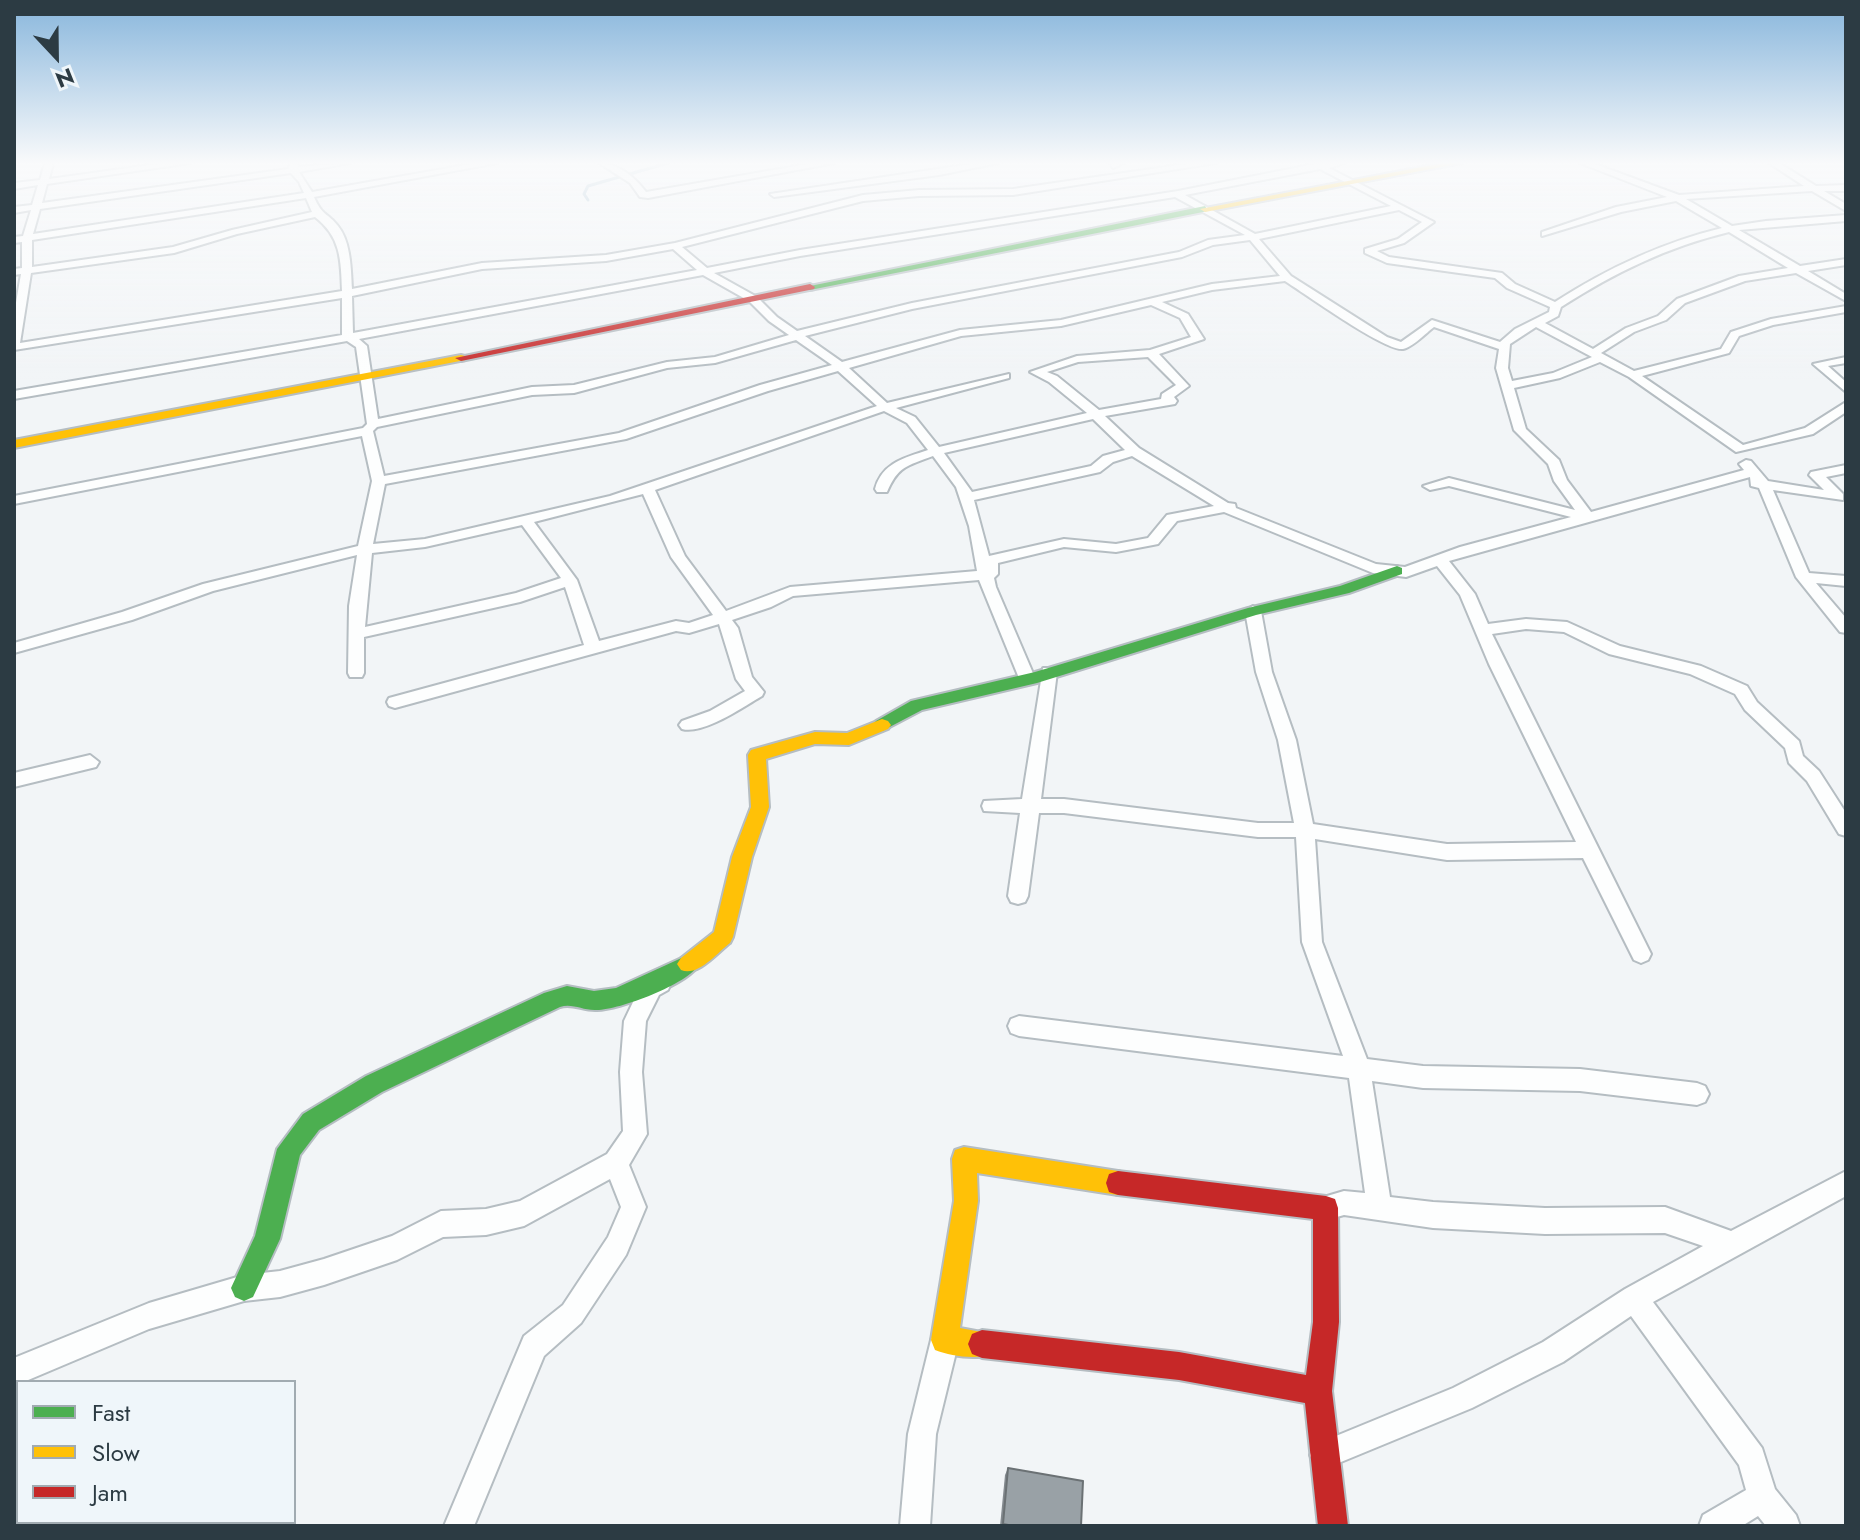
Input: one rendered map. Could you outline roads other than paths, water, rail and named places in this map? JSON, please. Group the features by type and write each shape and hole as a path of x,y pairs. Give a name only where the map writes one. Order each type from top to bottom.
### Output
{"street":[{"path":"28,235 27,269 17,307 14,346 345,294 482,266 606,258 719,235"},
{"path":"14,240 49,235"},
{"path":"14,272 174,250 234,235"},
{"path":"337,235 346,263 348,336 361,346 379,481 357,606 356,673"},
{"path":"14,395 916,235"},
{"path":"14,444 1076,235"},
{"path":"14,500 370,428 532,391 574,389 667,365 715,360 912,306 1182,254 1211,242 1261,235"},
{"path":"1411,235 1368,251 1387,260 1498,275 1511,286 1556,306"},
{"path":"1588,517 1561,481 1554,463 1520,430 1502,368 1504,347 1519,331 1554,314 1556,306 1599,276 1645,252 1706,235"},
{"path":"1742,235 1846,298"},
{"path":"1255,236 1287,278 1383,339 1402,346 1432,323 1504,347"},
{"path":"675,246 705,272 753,299 796,336 840,366 885,407 911,420 933,452 963,486 976,526 986,575 1027,678"},
{"path":"1509,385 1556,376 1598,355 1630,330 1662,318 1681,301 1743,278 1846,262"},
{"path":"379,481 622,436 840,366 960,333 1061,323 1212,287 1287,278"},
{"path":"1155,303 1184,316 1198,339 1151,353 1077,359 1036,372 1053,379 1134,451 1260,524 1360,563 1413,571 1465,550 1746,474"},
{"path":"1633,375 1725,351 1735,334 1771,322 1846,309"},
{"path":"1537,323 1633,375 1741,449"},
{"path":"882,489 885,477 899,464 933,452 1171,401 1166,397 1183,386 1151,353"},
{"path":"1846,360 1819,365 1846,388"},
{"path":"14,648 127,616 208,587 365,549 425,543 648,489 885,407 1005,376"},
{"path":"1842,500 1765,486 1746,474 1735,452 1809,431 1846,406"},
{"path":"965,498 1095,469 1108,459 1134,451"},
{"path":"1842,500 1816,475 1846,469"},
{"path":"1430,486 1449,482 1588,517"},
{"path":"1765,486 1803,577 1846,628"},
{"path":"648,489 678,557 730,628 744,679 756,692 716,715 688,725"},
{"path":"395,702 666,628 689,628 790,592 986,575 991,574 991,560 1064,543 1116,548 1153,541 1172,518 1230,507"},
{"path":"525,519 570,580 593,648"},
{"path":"1441,561 1467,594 1587,850 1641,954"},
{"path":"14,1372 149,1316 244,1288 280,1284 324,1272 397,1247 441,1224 486,1222 524,1213 616,1163 635,1134 631,1072 635,1021 651,988 698,960 723,937 742,857 760,807 757,755 782,745 815,738 849,739 897,718 917,705 1049,672 1253,611 1284,608 1350,590 1397,571"},
{"path":"1803,577 1846,581"},
{"path":"357,634 520,597 570,580"},
{"path":"1253,611 1264,672 1287,740 1305,830 1312,942 1359,1069 1379,1206"},
{"path":"1483,630 1526,624 1567,627 1615,650 1695,670 1741,690 1751,706 1793,746 1795,758 1813,776 1846,829"},
{"path":"1018,896 1049,672"},
{"path":"14,780 90,762"},
{"path":"991,806 1032,804 1193,819 1258,830 1305,830 1447,852 1587,850"},
{"path":"244,1288 268,1236 277,1189 295,1139 306,1126 344,1100 552,1000 570,993 594,1001 663,981"},
{"path":"1019,1026 1423,1077 1580,1080 1697,1094"},
{"path":"915,1526 922,1434 945,1340 966,1201 964,1159 1074,1178 1326,1208 1344,1203 1433,1215 1545,1221 1665,1220 1734,1245"},
{"path":"459,1526 534,1346 572,1314 617,1246 634,1207 616,1163"},
{"path":"1324,1455 1462,1398 1527,1365 1634,1298 1846,1183"},
{"path":"1326,1208 1326,1322 1318,1391 1333,1526"},
{"path":"1634,1298 1752,1458 1762,1497 1785,1526"},
{"path":"945,1340 1179,1366 1318,1391"},
{"path":"1714,1526 1762,1497"}]}
